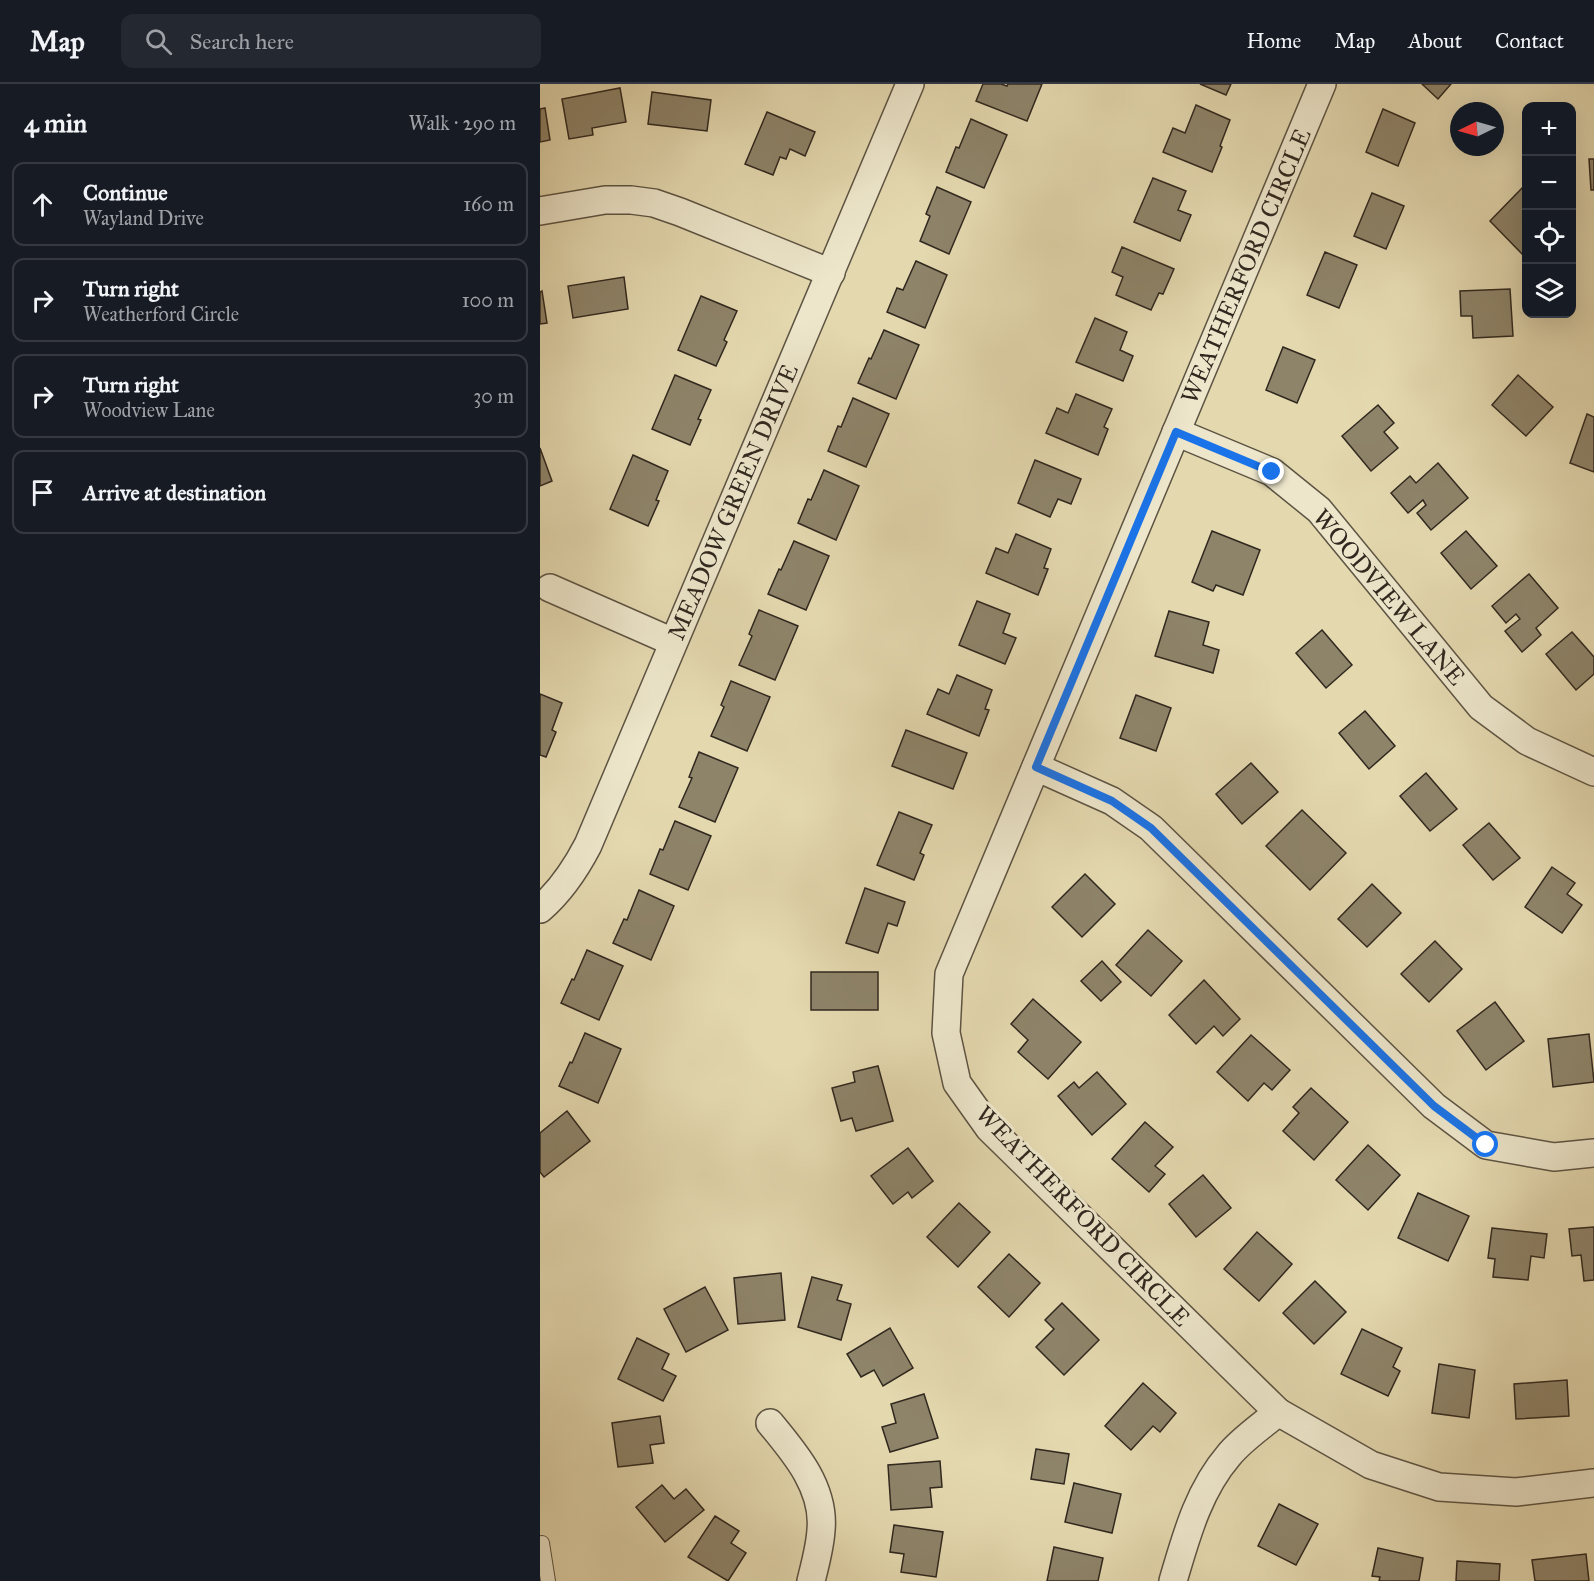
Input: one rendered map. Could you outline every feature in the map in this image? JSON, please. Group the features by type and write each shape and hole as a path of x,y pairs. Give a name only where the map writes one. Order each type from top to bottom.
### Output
{"street":[{"name":"MEADOW GREEN DRIVE","path":"540,909 567,881 584,854 909,84"},
{"name":"WEATHERFORD CIRCLE","path":"1322,84 949,974 946,1033 957,1083 989,1128 1278,1412 1371,1465 1439,1487 1516,1492 1594,1483"},
{"path":"540,211 605,200 654,203 831,273"},
{"name":"WOODVIEW LANE","path":"1176,432 1272,472 1319,510 1481,707 1527,741 1594,772"},
{"path":"550,588 673,642"},
{"path":"1036,767 1112,801 1151,828 1434,1106 1486,1145 1554,1157 1594,1153"},
{"path":"1173,1581 1188,1528 1205,1488 1229,1454 1278,1412"},
{"path":"771,1423 808,1474 819,1504 821,1529 811,1581"}],"lane":[{"path":"540,1544 542,1543 548,1581"}],"building":[{"path":"983,84 1007,86 1008,84 1042,84 1027,121 976,101"},
{"path":"1200,84 1231,84 1226,95"},
{"path":"1422,84 1451,84 1438,99"},
{"path":"620,88 626,122 592,128 593,135 569,139 562,99"},
{"path":"652,92 711,100 707,131 648,124"},
{"path":"1196,105 1230,120 1212,172 1163,152 1173,128 1185,133"},
{"path":"545,108 550,140 540,142 540,109"},
{"path":"1383,109 1415,123 1398,166 1366,152"},
{"path":"767,112 815,132 805,156 790,149 786,159 780,157 773,175 745,164"},
{"path":"971,119 1007,135 984,188 946,172"},
{"path":"1589,159 1594,159 1594,190 1591,190"},
{"path":"1153,178 1186,191 1178,210 1191,215 1180,241 1134,222"},
{"path":"937,187 971,202 949,254 920,241 930,216 926,214"},
{"path":"1522,188 1522,254 1490,221"},
{"path":"1372,193 1404,206 1386,249 1354,236"},
{"path":"1122,247 1174,269 1163,294 1159,293 1151,310 1116,295 1123,277 1112,272"},
{"path":"1325,252 1357,265 1339,308 1307,295"},
{"path":"916,261 947,275 925,328 887,312 897,288 903,290"},
{"path":"624,277 628,309 573,318 568,286"},
{"path":"1510,289 1513,336 1473,338 1472,316 1461,316 1460,291"},
{"path":"542,291 547,323 540,324 540,292"},
{"path":"701,296 737,311 724,340 727,342 716,366 678,350"},
{"path":"1095,318 1127,332 1120,350 1133,356 1123,381 1076,362"},
{"path":"884,330 919,345 896,399 858,383"},
{"path":"1283,347 1315,360 1297,403 1266,390"},
{"path":"675,375 711,390 698,419 701,420 690,445 652,429"},
{"path":"1518,375 1553,407 1526,436 1492,405"},
{"path":"1076,394 1112,409 1104,427 1108,429 1098,455 1046,433 1057,408 1068,413"},
{"path":"853,398 889,414 866,467 828,451"},
{"path":"1378,405 1394,423 1384,432 1398,448 1371,471 1342,436"},
{"path":"1587,414 1594,417 1594,472 1570,463"},
{"path":"540,448 552,481 540,486"},
{"path":"633,455 668,471 648,526 610,509"},
{"path":"1035,460 1081,479 1071,504 1058,499 1050,517 1018,503"},
{"path":"1438,463 1468,498 1431,530 1417,513 1426,505 1423,500 1408,513 1391,493 1410,476 1416,483"},
{"path":"824,470 859,486 836,540 798,523"},
{"path":"1212,531 1260,550 1243,595 1216,585 1213,591 1192,582"},
{"path":"1466,531 1497,566 1471,589 1441,553"},
{"path":"1016,534 1051,549 1044,568 1048,569 1038,595 986,573 996,548 1008,553"},
{"path":"794,541 829,556 806,610 768,594"},
{"path":"1529,574 1558,608 1536,628 1541,635 1522,652 1505,631 1520,619 1516,614 1506,623 1492,606"},
{"path":"977,601 1010,614 1003,633 1016,638 1005,664 959,645"},
{"path":"759,610 798,626 775,680 739,665 752,636 749,634"},
{"path":"1169,611 1209,622 1203,645 1219,650 1213,673 1155,656"},
{"path":"1322,630 1352,665 1326,688 1296,653"},
{"path":"1572,632 1594,657 1594,674 1576,690 1546,654"},
{"path":"957,675 992,690 985,709 989,710 979,736 927,714 938,689 949,694"},
{"path":"731,681 770,697 747,751 711,736 724,707 721,705"},
{"path":"540,694 562,703 552,730 556,732 546,757 540,755"},
{"path":"1136,695 1171,708 1156,751 1120,738"},
{"path":"1365,711 1395,746 1369,769 1339,733"},
{"path":"906,730 967,753 953,789 892,766"},
{"path":"699,752 738,768 715,822 679,807 692,778 689,777"},
{"path":"1251,763 1278,792 1242,824 1216,794"},
{"path":"1426,773 1457,809 1430,831 1400,796"},
{"path":"1302,810 1346,853 1310,890 1266,846"},
{"path":"899,812 932,825 920,853 924,855 914,880 877,865"},
{"path":"675,821 711,836 688,890 650,874"},
{"path":"1489,823 1520,858 1493,880 1463,845"},
{"path":"1552,867 1575,883 1567,894 1582,905 1562,933 1525,907"},
{"path":"1085,874 1115,904 1082,937 1052,907"},
{"path":"1372,884 1401,913 1367,947 1338,919"},
{"path":"865,888 905,902 897,926 888,923 878,953 846,943"},
{"path":"639,890 674,906 651,960 613,943 624,919 627,920"},
{"path":"1148,930 1182,961 1151,996 1116,965"},
{"path":"1435,941 1462,969 1429,1002 1401,974"},
{"path":"587,950 623,966 599,1020 561,1003"},
{"path":"1102,961 1121,982 1101,1001 1081,981"},
{"path":"811,972 878,972 878,1010 811,1010"},
{"path":"1204,980 1240,1019 1223,1036 1214,1026 1196,1044 1169,1015"},
{"path":"1033,999 1081,1042 1048,1079 1018,1052 1028,1040 1011,1024"},
{"path":"1495,1002 1524,1041 1486,1070 1457,1031"},
{"path":"585,1033 621,1049 598,1103 559,1086"},
{"path":"1589,1034 1594,1082 1553,1087 1548,1039"},
{"path":"1251,1035 1290,1070 1272,1090 1264,1083 1248,1101 1217,1072"},
{"path":"878,1066 893,1121 856,1131 852,1118 841,1121 832,1088 855,1082 853,1072"},
{"path":"1097,1072 1126,1104 1092,1135 1058,1096 1074,1082 1079,1088"},
{"path":"1311,1088 1348,1122 1314,1160 1283,1131 1299,1113 1293,1107"},
{"path":"567,1111 590,1141 544,1177 540,1172 540,1133"},
{"path":"1145,1122 1173,1147 1155,1166 1165,1174 1149,1192 1112,1159"},
{"path":"1368,1145 1400,1175 1368,1210 1336,1180"},
{"path":"908,1148 933,1181 912,1198 908,1192 893,1204 871,1176"},
{"path":"1203,1175 1231,1208 1196,1237 1169,1204"},
{"path":"1418,1193 1469,1216 1448,1261 1398,1238"},
{"path":"959,1203 990,1232 958,1267 927,1237"},
{"path":"1594,1227 1594,1280 1584,1281 1581,1255 1572,1256 1569,1229"},
{"path":"1492,1228 1547,1234 1544,1258 1531,1256 1528,1280 1493,1277 1495,1259 1488,1258"},
{"path":"1257,1232 1292,1264 1259,1301 1224,1269"},
{"path":"1009,1254 1040,1283 1009,1317 978,1287"},
{"path":"781,1273 785,1320 738,1324 734,1278"},
{"path":"812,1277 842,1285 837,1300 851,1304 841,1340 798,1327"},
{"path":"1315,1281 1346,1312 1314,1344 1283,1313"},
{"path":"705,1287 728,1330 686,1352 664,1309"},
{"path":"1062,1303 1099,1340 1064,1375 1036,1347 1054,1329 1045,1320"},
{"path":"890,1328 913,1368 883,1386 874,1370 861,1377 847,1354"},
{"path":"1362,1329 1402,1348 1393,1367 1400,1371 1388,1396 1341,1374"},
{"path":"637,1338 669,1354 662,1369 676,1376 663,1401 618,1379"},
{"path":"1439,1364 1475,1370 1469,1418 1432,1413"},
{"path":"1567,1380 1569,1416 1516,1419 1514,1384"},
{"path":"1143,1383 1176,1413 1160,1432 1153,1426 1131,1450 1105,1426"},
{"path":"924,1394 938,1438 890,1452 882,1427 896,1423 891,1404"},
{"path":"660,1416 664,1443 650,1445 653,1463 618,1467 612,1423"},
{"path":"1036,1449 1069,1454 1064,1484 1031,1479"},
{"path":"940,1461 942,1487 930,1488 932,1507 891,1510 888,1465"},
{"path":"1074,1483 1121,1494 1112,1533 1065,1522"},
{"path":"662,1485 674,1499 686,1489 704,1510 665,1542 636,1507"},
{"path":"1279,1504 1318,1524 1296,1565 1258,1546"},
{"path":"715,1516 739,1531 731,1543 746,1553 728,1581 688,1557"},
{"path":"894,1525 943,1532 936,1577 901,1572 904,1554 890,1552"},
{"path":"1054,1547 1103,1558 1098,1581 1047,1581"},
{"path":"1378,1548 1423,1558 1419,1581 1379,1581 1380,1577 1372,1576"},
{"path":"1586,1554 1589,1581 1535,1581 1532,1560"},
{"path":"1457,1561 1500,1564 1499,1581 1456,1581"}],"route":[{"path":"1272,472 1176,432 1036,767 1112,801 1151,828 1434,1106 1486,1145"}]}
